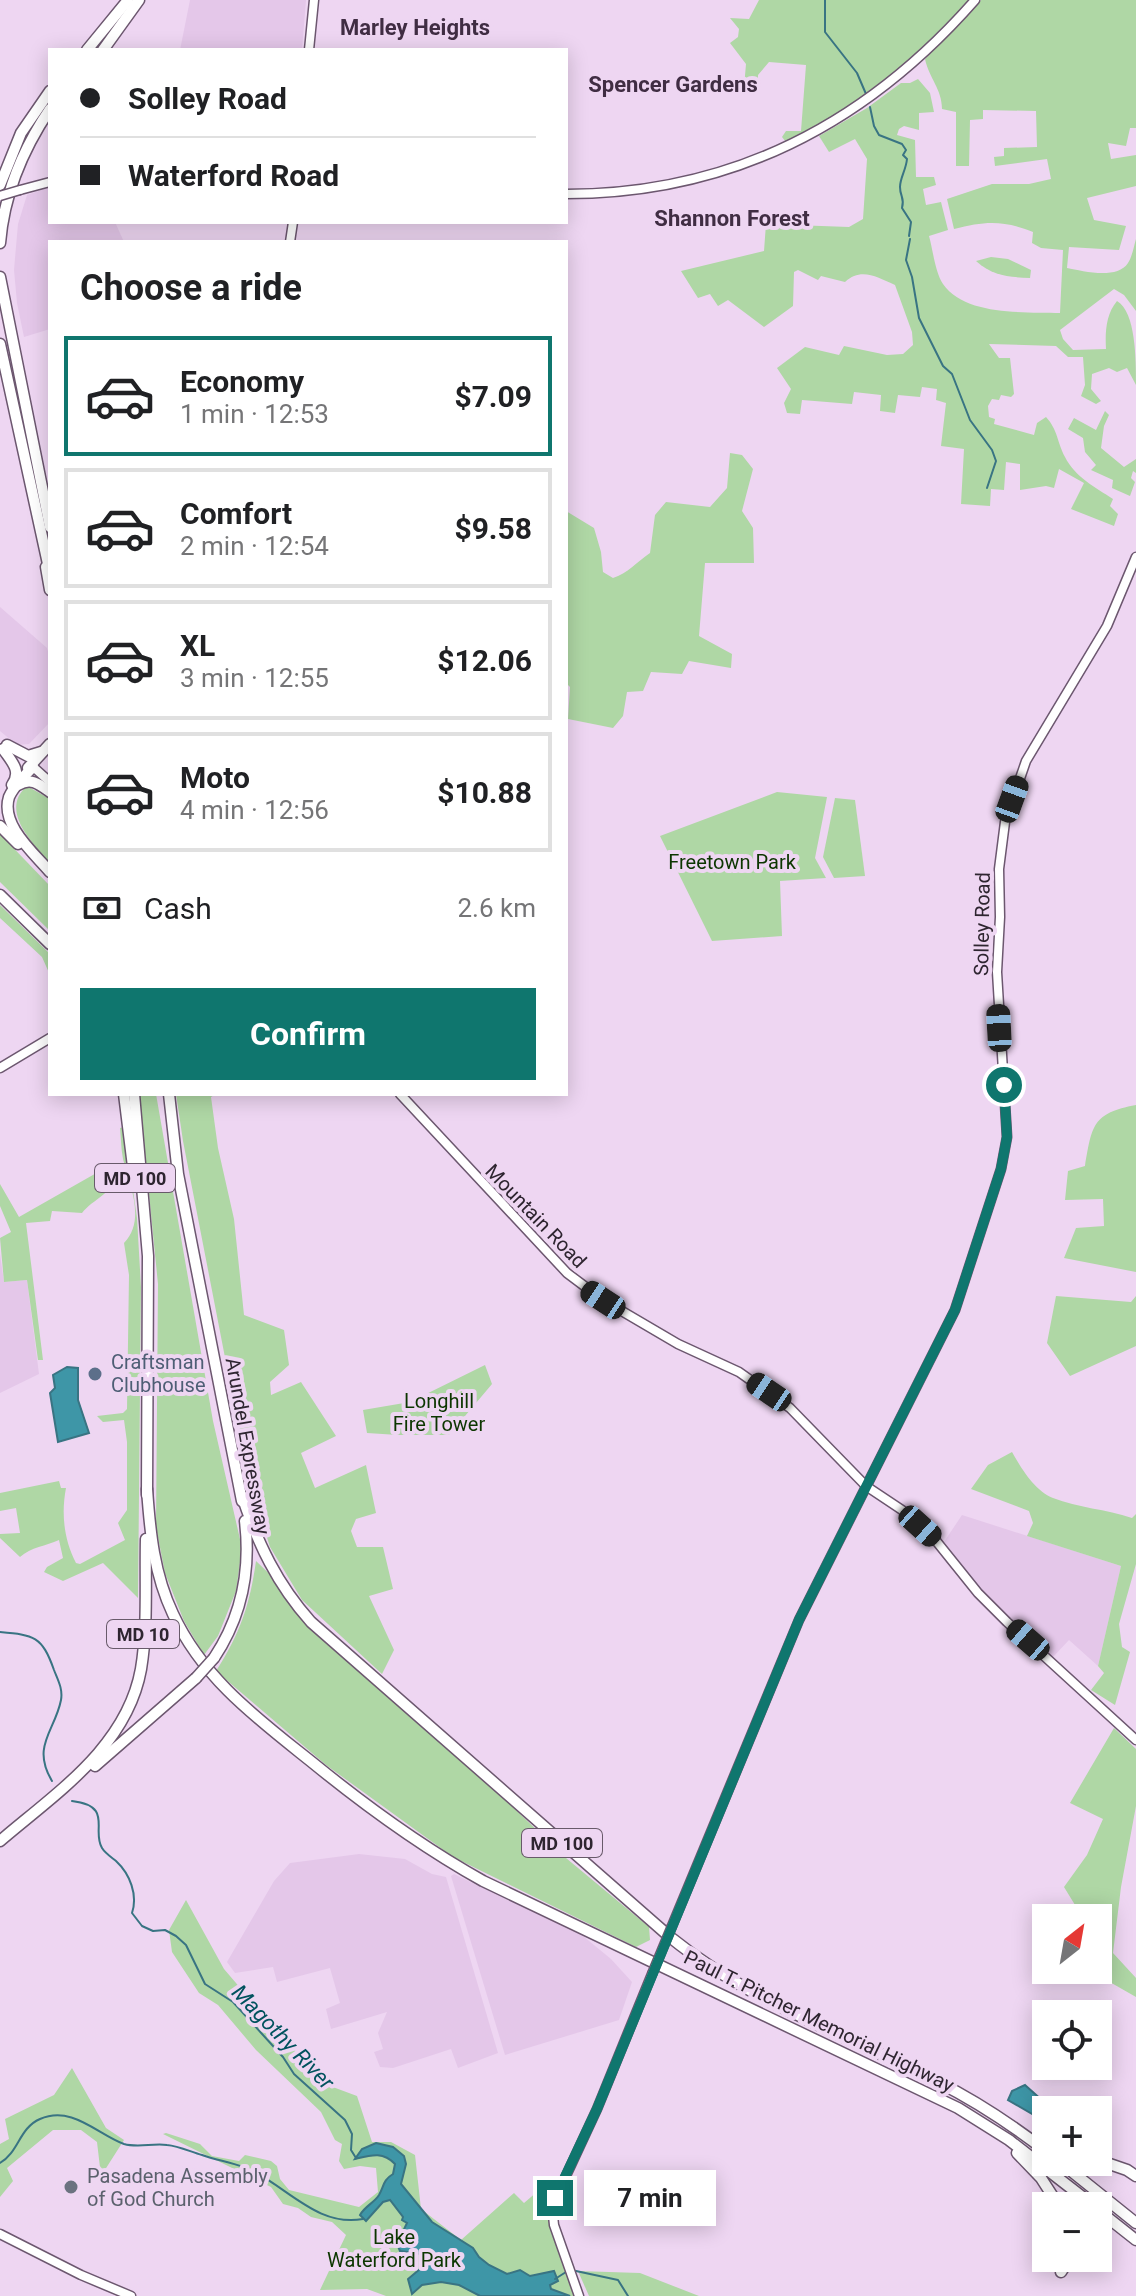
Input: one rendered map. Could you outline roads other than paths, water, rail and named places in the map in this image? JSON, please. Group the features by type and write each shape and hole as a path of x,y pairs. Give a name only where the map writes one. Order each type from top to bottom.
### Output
{"highway":[{"path":"89,48 128,0"},
{"path":"104,48 139,0"},
{"path":"0,185 21,133 48,94"},
{"path":"0,243 5,207 15,175 26,147 48,112"},
{"path":"0,277 48,517"},
{"path":"0,344 48,564"},
{"path":"37,514 48,578"},
{"path":"3,745 28,756 38,754 48,745"},
{"path":"3,745 17,771 7,800 8,818 48,872"},
{"path":"12,788 48,745"},
{"path":"0,793 23,781 48,791"},
{"path":"0,826 48,872"},
{"path":"0,895 48,942"},
{"name":"MD 100","path":"124,1096 147,1261"},
{"name":"MD 10","path":"0,1841 89,1764 115,1734 128,1709 142,1658 147,1489 147,1261 134,1096"},
{"name":"MD 100","path":"161,1096 178,1174"},
{"name":"Arundel Expressway","path":"0,1848 196,1678 214,1658 237,1614 245,1584 248,1555 242,1496 178,1174 169,1096"},
{"name":"Paul T. Pitcher Memorial Highway","path":"147,1489 151,1542 158,1575 173,1615 195,1654 234,1699 357,1799 421,1845 483,1881 958,2108 1017,2146 1076,2192"},
{"name":"Paul T. Pitcher Memorial Highway","path":"242,1496 255,1534 275,1575 311,1622 670,1937 751,1992 977,2103 1032,2141"},
{"path":"977,2103 1032,2133"},
{"path":"958,2108 1025,2160 1050,2192"},
{"path":"1112,2165 1133,2173"},
{"path":"1077,2176 1136,2223"},
{"name":"Paul T. Pitcher Memorial Highway","path":"1112,2221 1136,2240"}],"main road":[{"path":"309,48 314,0"},
{"path":"568,194 622,191 692,178 762,156 808,136 894,80 937,41 975,0"},
{"path":"0,196 48,183"},
{"name":"Solley Road","path":"579,2296 552,2219 553,2202 597,2109 778,1668 955,1310 998,1179 1006,1148 1007,1114 997,972 999,869 1005,822 1028,756 1107,626 1136,557"},
{"path":"3,745 48,790"},
{"path":"30,769 48,781"},
{"path":"0,1068 48,1039"},
{"name":"Mountain Road","path":"402,1096 579,1284 659,1333 739,1372 769,1392 800,1418 866,1486 902,1510 937,1542 978,1593 1007,1622 1136,1740"},
{"path":"0,2234 81,2275 131,2296"}],"water":[{"path":"67,1367 78,1368 78,1400 89,1433 58,1442 50,1393 55,1388 53,1375"},
{"path":"1025,2085 1037,2096 1032,2096 1032,2114 1008,2100 1012,2091"},
{"path":"376,2143 393,2147 404,2156 406,2164 401,2184 432,2222 473,2248 489,2265 507,2274 520,2270 530,2276 554,2271 558,2281 550,2285 551,2289 570,2296 480,2296 459,2285 441,2282 422,2285 412,2294 408,2279 427,2263 421,2254 400,2251 397,2244 407,2223 390,2200 383,2202 366,2221 360,2215 377,2198 385,2181 393,2174 395,2164 386,2157 372,2155 355,2159 362,2149"}],"waterway":[{"path":"825,0 825,32 857,73 866,94"},
{"path":"870,107 879,135 902,144 906,150 903,155 907,159 900,187 902,208 911,222 909,236"},
{"path":"910,239 906,260 919,318 943,366 952,374 970,420 992,450 996,461 987,488"},
{"name":"Magothy River","path":"0,1632 29,1636 41,1644 58,1681 61,1700 44,1748 46,1769 52,1781"},
{"name":"Magothy River","path":"72,1801 85,1804 97,1813 99,1841 129,1878 134,1899 132,1913 142,1926 153,1931 165,1930 186,1945 205,1984 233,2002 283,2057 294,2074 345,2120 352,2134 351,2150 356,2158"},
{"path":"0,2163 33,2123 52,2116 63,2116 84,2122 124,2144 171,2146 238,2165 330,2217 363,2219"},
{"name":"Magothy River","path":"576,2271 618,2280 628,2296"},
{"name":"Magothy River","path":"555,2279 566,2272"}],"place":[{"name":"Craftsman Clubhouse","path":"95,1374"},
{"name":"Pasadena Assembly of God Church","path":"71,2187"}],"district":[{"name":"Marley Heights","path":"415,27"},
{"name":"Spencer Gardens","path":"673,84"},
{"name":"Shannon Forest","path":"732,218"}],"park label":[{"name":"Freetown Park","path":"732,862"},
{"name":"Longhill Fire Tower","path":"439,1412"},
{"name":"Lake Waterford Park","path":"394,2248"}]}
